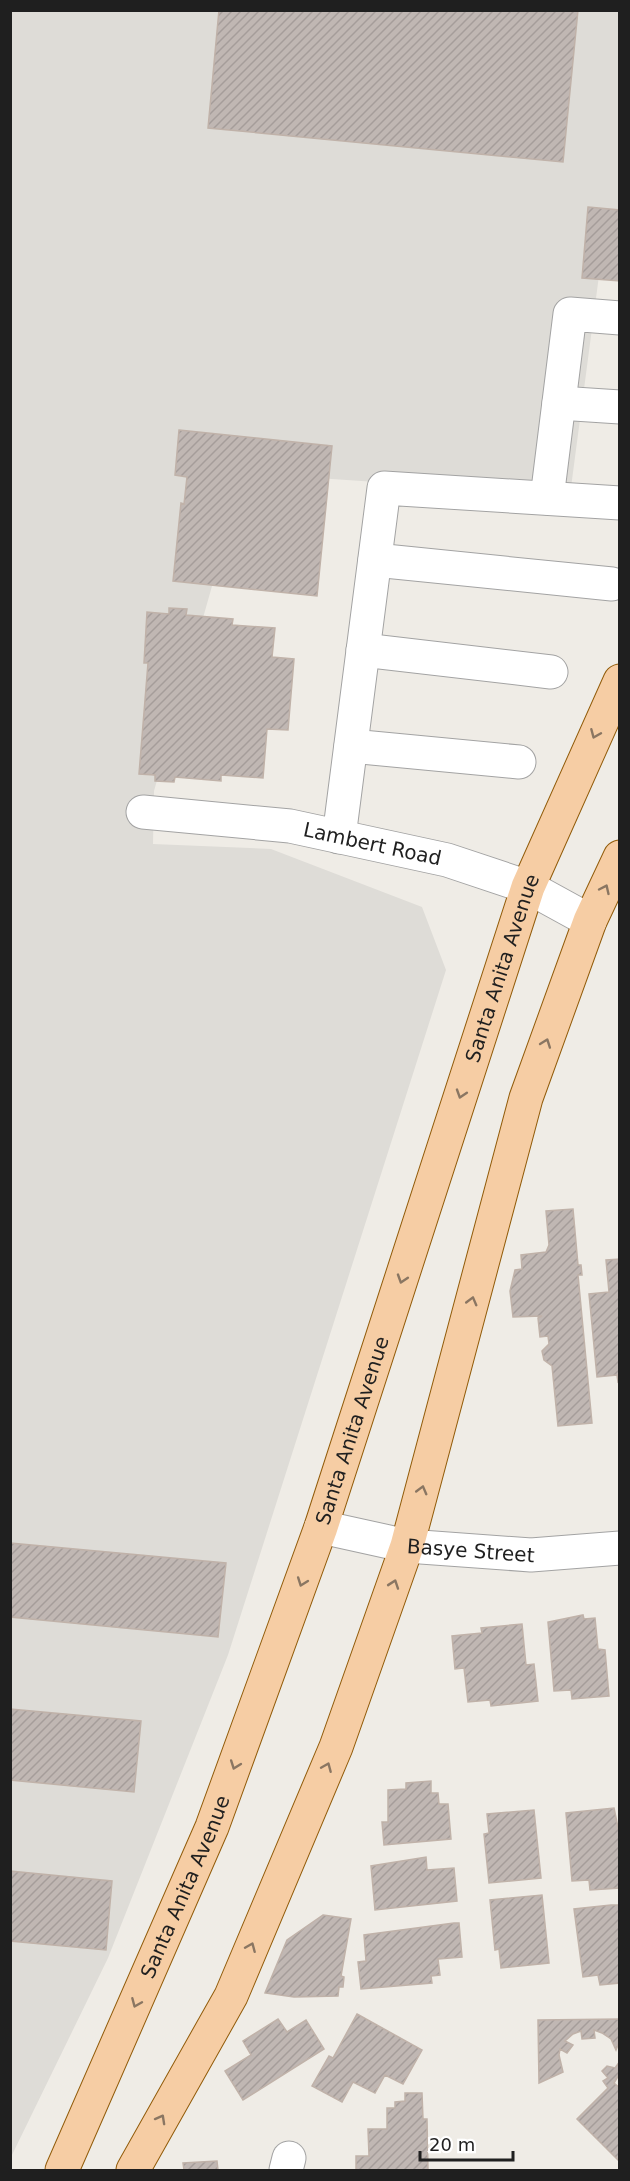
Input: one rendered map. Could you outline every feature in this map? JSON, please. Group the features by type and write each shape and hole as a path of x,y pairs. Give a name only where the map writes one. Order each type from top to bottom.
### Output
{"main road":[{"name":"Santa Anita Avenue","path":"62,2170 212,1827 321,1527 528,887 620,681"},
{"path":"133,2170 231,1996 336,1747 407,1546 526,1098 590,921 620,857"}],"street":[{"path":"547,498 570,314 620,318"},
{"path":"559,403 620,407"},
{"path":"339,837 384,488 620,503"},
{"path":"375,560 612,584"},
{"path":"363,650 551,672"},
{"path":"351,746 519,762"},
{"name":"Lambert Road","path":"143,812 290,826 447,860 528,887 590,921"},
{"name":"Basye Street","path":"321,1527 407,1546 531,1555 620,1548"}],"shaded area":[{"path":"11,11 619,11 619,231 605,230 570,495 244,473 154,791 153,844 271,849 422,907 446,970 228,1655 108,1958 11,2157"}],"building":[{"path":"219,10 578,10 563,162 208,128"},
{"path":"588,207 620,210 620,281 582,278"},
{"path":"179,430 332,446 317,596 173,581 181,503 184,504 187,477 175,475"},
{"path":"169,608 187,609 186,615 233,619 232,625 275,628 272,657 294,659 288,730 267,729 263,778 221,775 221,781 175,777 174,782 155,781 155,775 139,774 148,663 144,663 147,612 169,614"},
{"path":"573,1209 578,1265 581,1265 582,1275 578,1275 592,1423 558,1426 552,1366 544,1360 542,1351 549,1344 548,1336 540,1337 538,1318 542,1316 513,1317 510,1291 515,1270 522,1269 521,1255 546,1252 549,1245 546,1211"},
{"path":"620,1259 620,1381 618,1382 617,1375 597,1377 589,1294 609,1292 606,1260"},
{"path":"10,1543 226,1563 218,1637 10,1617"},
{"path":"583,1615 584,1619 595,1618 598,1649 605,1650 609,1696 572,1699 571,1690 554,1691 548,1622"},
{"path":"522,1624 526,1665 534,1664 538,1701 491,1706 490,1700 468,1702 464,1668 455,1669 452,1636 482,1633 481,1628"},
{"path":"10,1709 141,1721 134,1792 10,1780"},
{"path":"431,1781 431,1793 438,1793 439,1804 448,1804 451,1839 384,1845 382,1822 388,1822 388,1790 406,1789 406,1783"},
{"path":"614,1808 620,1837 620,1888 590,1890 589,1880 572,1881 566,1813"},
{"path":"534,1810 541,1878 489,1883 484,1834 489,1833 487,1814"},
{"path":"426,1857 427,1870 454,1868 457,1901 375,1910 371,1866"},
{"path":"10,1871 112,1881 106,1950 10,1941"},
{"path":"542,1895 549,1963 501,1968 499,1949 495,1950 490,1900"},
{"path":"620,1905 620,1983 600,1985 598,1975 583,1977 574,1909"},
{"path":"323,1915 351,1919 341,1976 344,1977 343,1987 339,1987 338,1996 294,1997 265,1993 287,1940"},
{"path":"459,1923 462,1957 438,1959 440,1975 431,1976 432,1983 361,1989 358,1962 366,1961 364,1935"},
{"path":"357,2014 422,2050 403,2084 385,2075 375,2093 353,2082 342,2102 312,2086 329,2056 333,2058"},
{"path":"278,2019 287,2032 306,2020 324,2049 243,2100 225,2071 251,2055 243,2041"},
{"path":"620,2019 620,2040 616,2050 611,2039 594,2030 595,2038 582,2039 581,2031 573,2034 565,2041 573,2045 567,2053 560,2049 563,2072 539,2083 538,2020"},
{"path":"620,2061 620,2073 614,2083 620,2088 620,2162 577,2119 608,2088 603,2081 608,2078 602,2071 607,2066 615,2068"},
{"path":"405,2093 422,2093 423,2119 427,2119 428,2170 356,2170 356,2156 369,2156 368,2129 387,2129 387,2108 395,2108 395,2102 405,2101"},
{"path":"217,2161 218,2170 184,2170 183,2163"}]}
